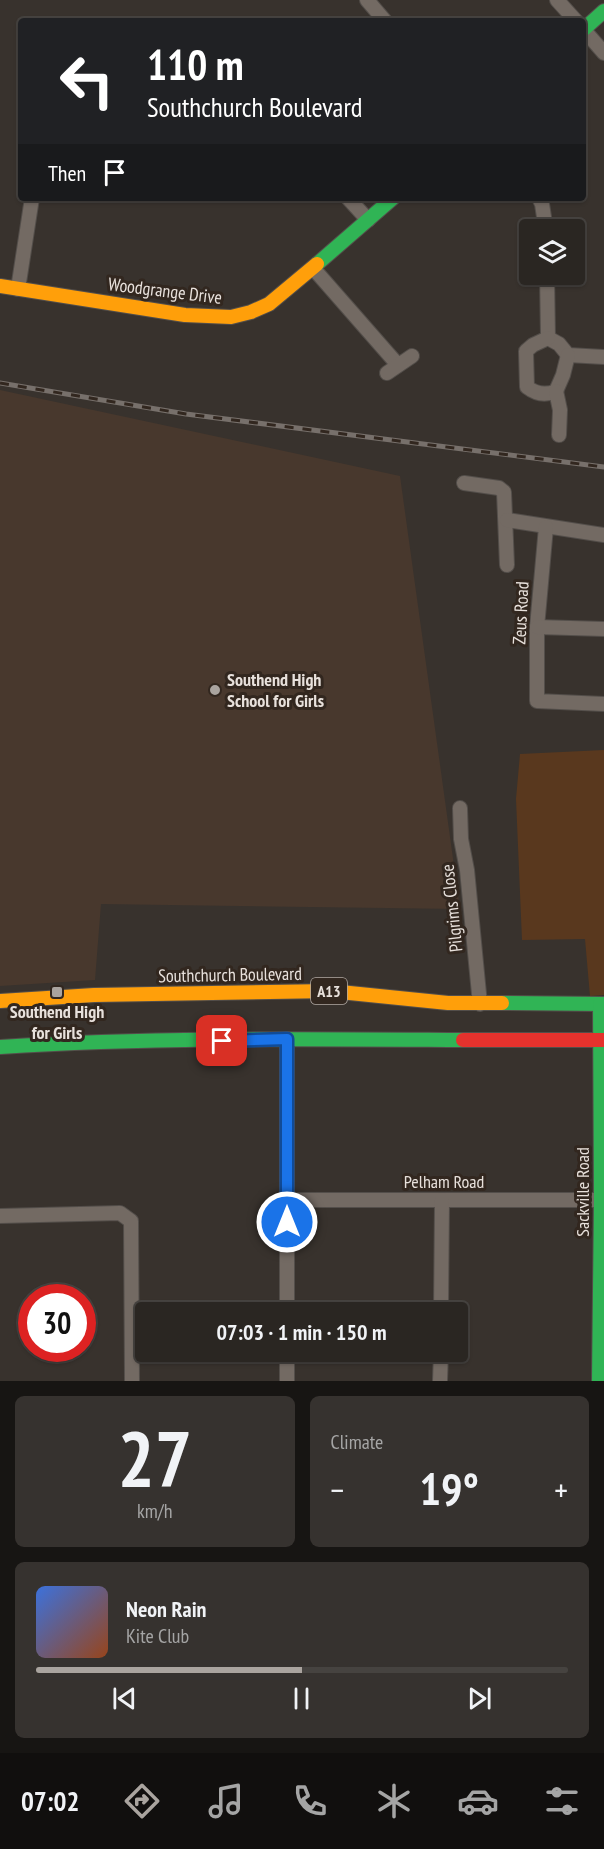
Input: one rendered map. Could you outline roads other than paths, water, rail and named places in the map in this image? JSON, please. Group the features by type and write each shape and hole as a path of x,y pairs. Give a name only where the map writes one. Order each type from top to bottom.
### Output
{"main road":[{"path":"586,27 604,11"},
{"name":"Woodgrange Drive","path":"0,286 185,315 231,316 251,312 269,304 390,201"},
{"name":"Southchurch Boulevard","path":"0,1001 94,995 330,991 448,1003 602,1004"},
{"name":"Sackville Road","path":"599,1381 602,1360 602,1004"},
{"path":"0,1047 287,1039 602,1040"}],"street":[{"path":"367,0 382,18"},
{"path":"557,0 573,18"},
{"path":"586,31 604,53"},
{"path":"18,289 32,201"},
{"path":"351,201 368,220"},
{"path":"540,201 544,219"},
{"path":"313,268 392,369 412,356"},
{"path":"547,285 548,339"},
{"path":"556,391 550,394 540,394 527,387 526,351 533,345 548,339 559,344 568,354 604,357"},
{"path":"559,435 560,410 556,391 568,354"},
{"path":"464,483 500,488 504,492 507,520 507,565"},
{"path":"507,520 604,535"},
{"name":"Zeus Road","path":"546,527 537,627 537,702 604,704"},
{"path":"537,627 604,629"},
{"name":"Pilgrims Close","path":"460,808 461,839 467,870 480,1004"},
{"path":"287,1039 287,1302"},
{"name":"Pelham Road","path":"287,1200 601,1200"},
{"path":"441,1302 442,1200"},
{"path":"0,1216 120,1213 131,1221 132,1381"},
{"path":"287,1362 287,1381"},
{"path":"440,1381 441,1362"}],"railway":[{"path":"0,383 186,414 604,467"}],"place":[{"name":"Southend High School for Girls","path":"215,690"},
{"name":"Southend High for Girls","path":"57,992"}]}
